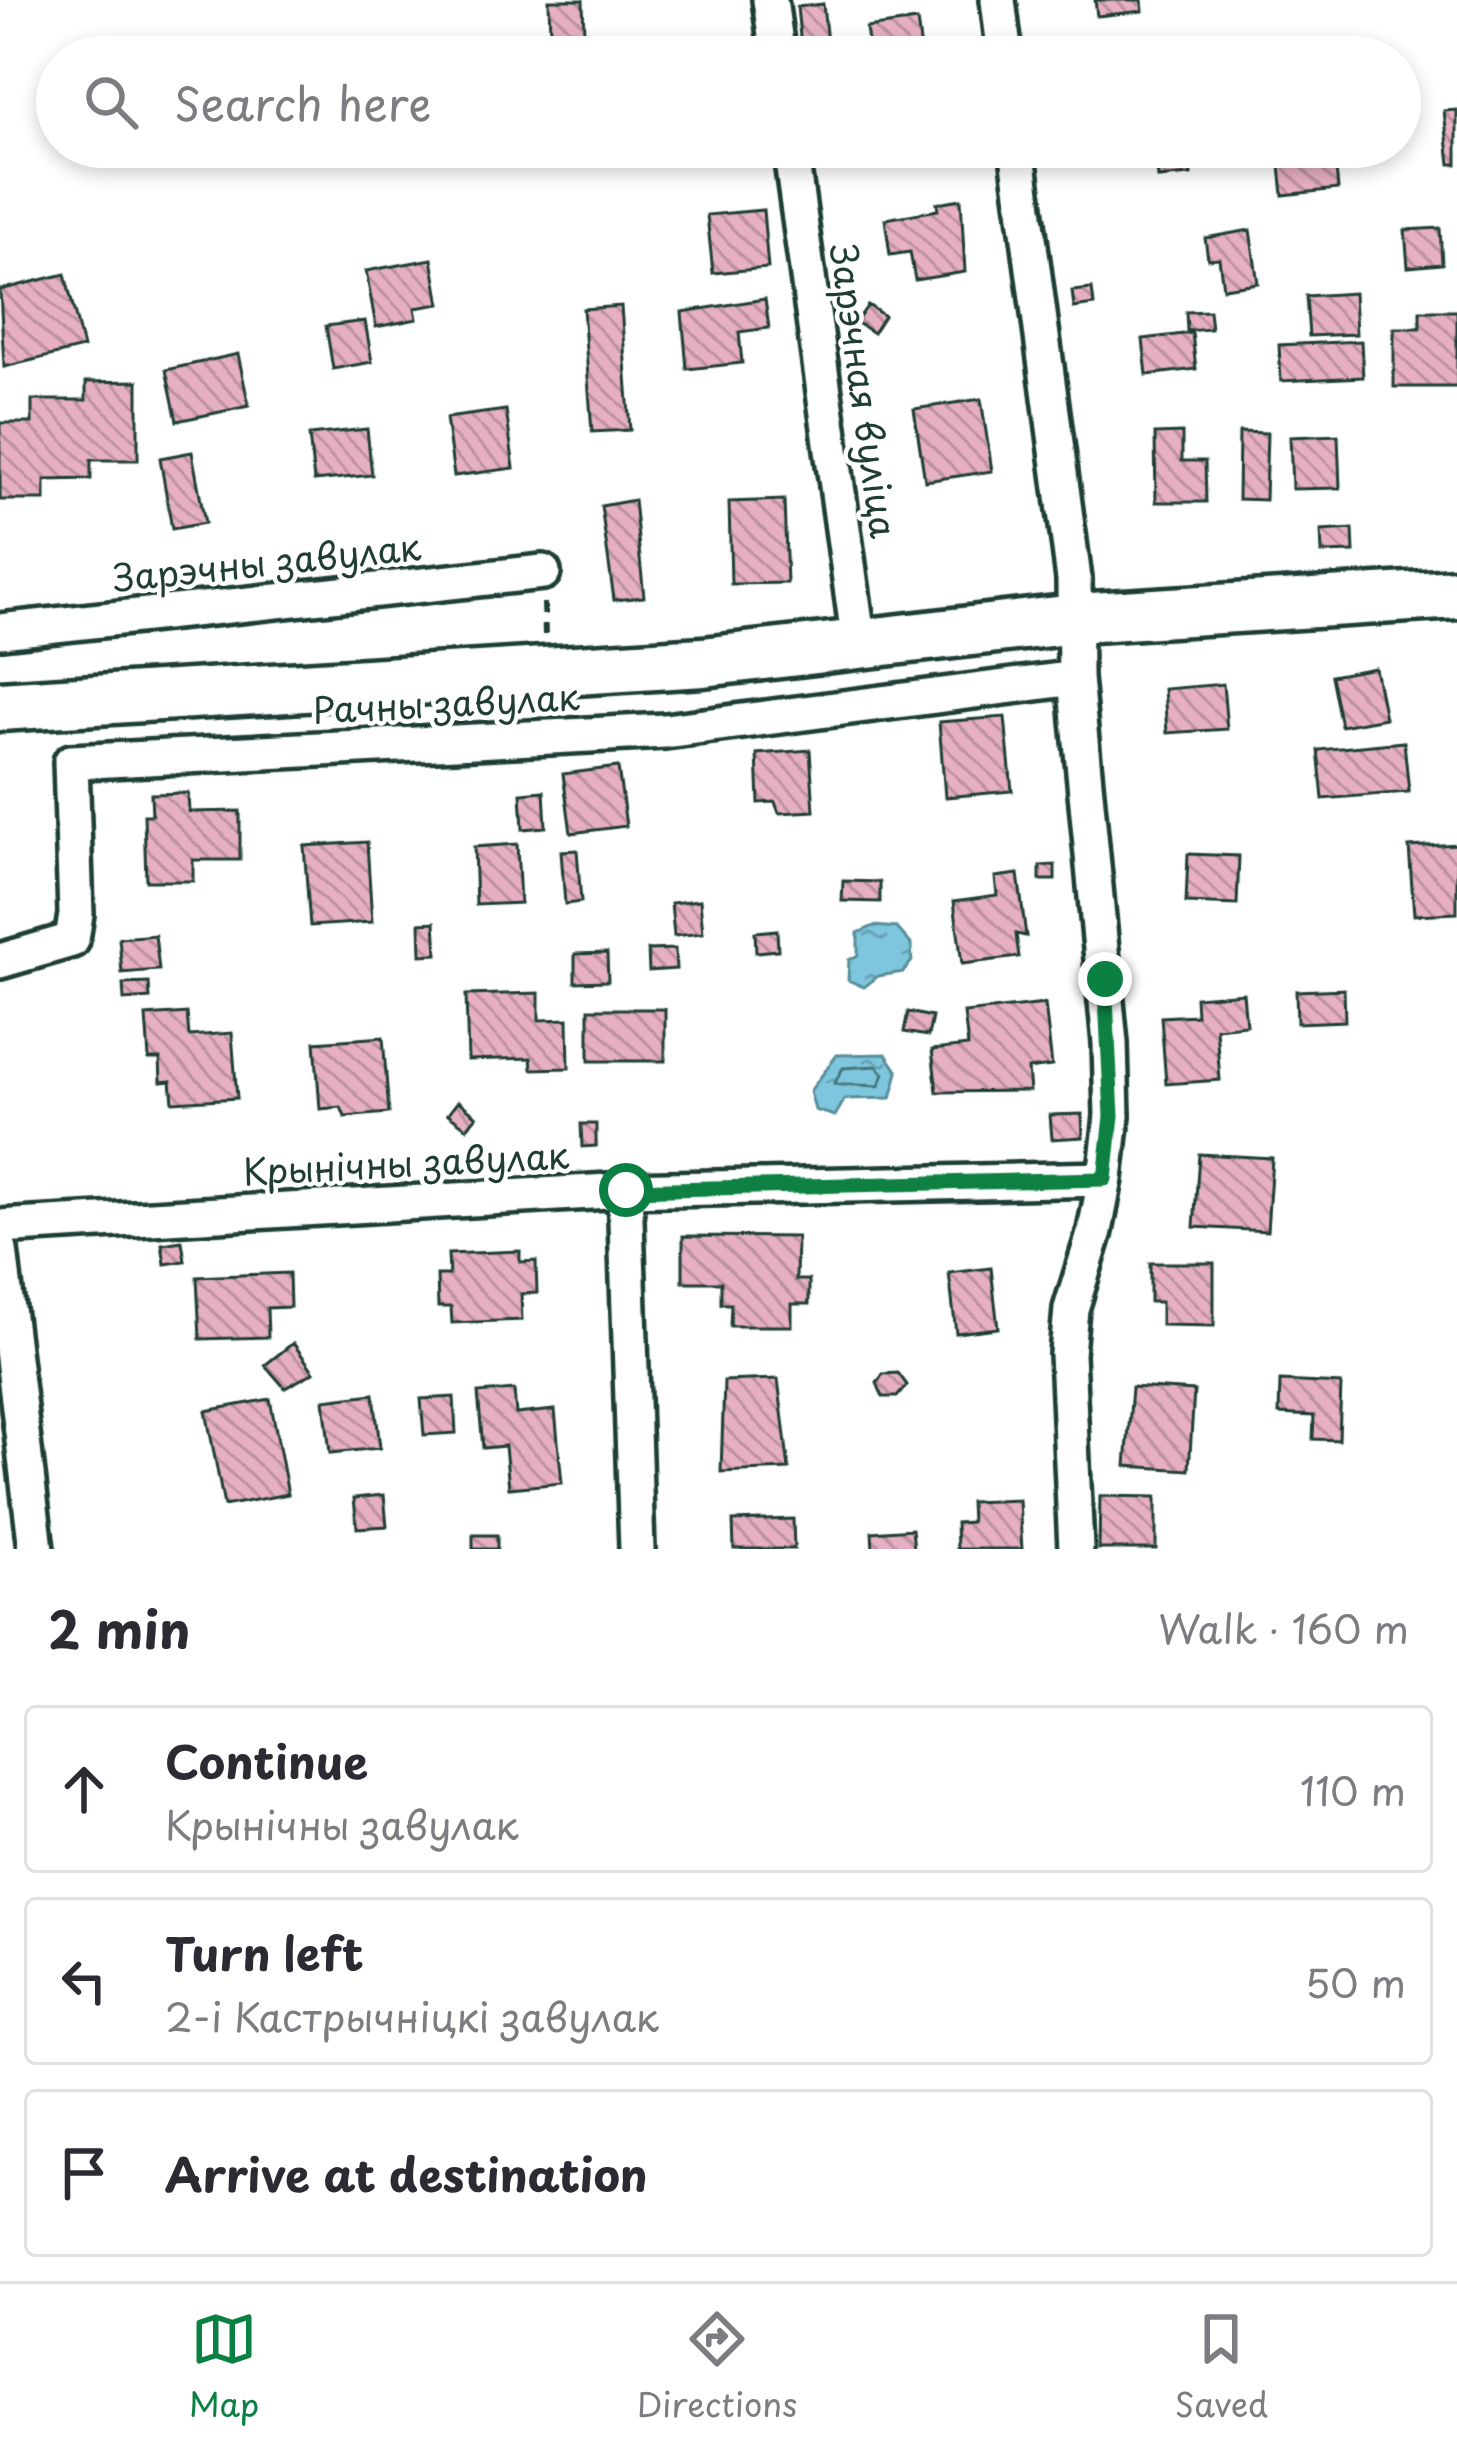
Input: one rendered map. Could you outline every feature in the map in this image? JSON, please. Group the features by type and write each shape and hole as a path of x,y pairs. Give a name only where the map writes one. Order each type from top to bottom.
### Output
{"main road":[{"path":"0,706 451,681 1073,620 1457,593"}],"street":[{"path":"770,0 775,36"},
{"path":"998,0 1002,36"},
{"name":"Зарэчная вуліца","path":"793,168 859,644"},
{"path":"1020,168 1074,579 1075,678 1110,1042 1112,1116 1105,1179 1069,1331 1076,1549"},
{"name":"Зарэчны завулак","path":"0,632 543,572"},
{"name":"Рачны завулак","path":"0,961 72,940 76,914 71,762 665,731 1075,678"},
{"name":"Крынічны завулак","path":"0,1226 626,1190 1105,1179"},
{"path":"626,1190 637,1549"},
{"path":"0,1250 36,1549"}],"water":[{"path":"874,926 897,928 911,944 912,961 903,972 878,976 864,987 848,980 849,960 858,955 858,933"},
{"path":"886,1054 898,1072 891,1098 845,1099 835,1116 815,1110 810,1091 837,1055"}],"building":[{"path":"549,0 583,0 584,35 550,36"},
{"path":"1095,0 1142,0 1143,11 1097,16"},
{"path":"823,4 826,36 800,36 797,7"},
{"path":"917,21 919,36 867,36 866,28"},
{"path":"1457,110 1457,164 1450,164 1444,111"},
{"path":"1157,168 1190,168 1191,175 1158,178"},
{"path":"1280,168 1336,168 1338,189 1283,195"},
{"path":"961,199 965,272 915,280 910,252 890,255 885,219 938,210 937,203"},
{"path":"763,210 768,268 713,273 707,215"},
{"path":"1440,228 1442,264 1408,267 1405,230"},
{"path":"1250,230 1258,283 1223,288 1219,258 1208,259 1205,238"},
{"path":"432,259 440,304 415,308 417,319 376,327 366,271"},
{"path":"65,274 83,348 4,367 0,290"},
{"path":"1092,289 1094,305 1074,308 1072,291"},
{"path":"1354,293 1356,334 1309,336 1306,296"},
{"path":"765,299 769,328 739,332 742,363 687,369 682,312"},
{"path":"868,305 884,316 873,333 856,322"},
{"path":"621,306 630,430 592,432 583,309"},
{"path":"1209,311 1211,329 1187,331 1186,312"},
{"path":"1420,311 1457,311 1457,387 1394,387 1394,328 1420,328"},
{"path":"365,321 372,362 333,369 326,326"},
{"path":"1192,333 1196,369 1147,375 1143,339"},
{"path":"1361,341 1363,377 1281,381 1279,345"},
{"path":"238,354 249,406 177,421 166,370"},
{"path":"138,381 138,460 91,460 91,479 45,480 45,500 0,500 0,423 32,423 32,400 86,400 86,382"},
{"path":"981,399 992,471 925,481 914,409"},
{"path":"506,410 514,468 454,476 446,418"},
{"path":"367,429 372,475 314,481 309,435"},
{"path":"1239,432 1267,433 1265,500 1238,499"},
{"path":"1182,433 1182,461 1205,461 1206,502 1156,502 1155,434"},
{"path":"1338,435 1340,488 1292,489 1290,437"},
{"path":"192,452 205,523 172,529 160,458"},
{"path":"634,500 644,597 614,600 601,506"},
{"path":"784,500 787,583 731,584 729,502"},
{"path":"1353,529 1354,552 1322,553 1321,531"},
{"path":"1375,668 1385,718 1341,726 1331,676"},
{"path":"1223,684 1227,729 1167,733 1164,689"},
{"path":"1005,717 1012,791 945,797 939,722"},
{"path":"1404,742 1409,792 1323,799 1318,750"},
{"path":"810,750 814,811 779,813 775,802 759,803 757,754"},
{"path":"618,767 626,826 571,833 563,774"},
{"path":"544,791 546,827 523,829 521,793"},
{"path":"188,793 189,812 240,811 240,860 193,860 193,881 146,881 144,815 152,815 151,794"},
{"path":"367,842 372,922 310,926 304,846"},
{"path":"517,844 520,903 476,905 474,847"},
{"path":"1457,844 1457,913 1414,915 1409,847"},
{"path":"577,850 581,902 565,904 561,851"},
{"path":"1188,854 1239,856 1237,905 1186,903"},
{"path":"1055,865 1055,880 1040,880 1040,866"},
{"path":"1018,874 1026,936 1016,934 1019,957 962,964 954,901 997,895 995,877"},
{"path":"843,881 880,882 880,902 842,901"},
{"path":"700,900 703,933 674,936 671,903"},
{"path":"435,922 437,954 421,955 420,923"},
{"path":"777,930 778,950 756,952 755,932"},
{"path":"155,935 159,970 122,973 119,938"},
{"path":"675,949 676,969 649,971 648,950"},
{"path":"607,953 608,981 575,982 575,954"},
{"path":"149,983 150,998 124,1000 123,984"},
{"path":"1344,989 1345,1021 1297,1023 1296,991"},
{"path":"539,993 539,1020 568,1019 569,1068 532,1069 531,1058 468,1060 466,995"},
{"path":"1243,993 1246,1025 1216,1028 1220,1080 1166,1084 1161,1017 1196,1015 1195,997"},
{"path":"1045,1004 1052,1066 1028,1069 1030,1091 937,1092 932,1050 968,1046 964,1013"},
{"path":"589,1009 665,1009 665,1061 589,1061"},
{"path":"908,1012 932,1017 928,1036 904,1032"},
{"path":"187,1013 189,1036 232,1033 237,1098 173,1102 171,1081 161,1082 160,1059 149,1059 146,1016"},
{"path":"383,1037 389,1113 345,1117 341,1107 320,1109 315,1042"},
{"path":"458,1101 477,1116 467,1128 448,1114"},
{"path":"1082,1114 1083,1137 1052,1139 1050,1115"},
{"path":"581,1124 596,1124 596,1146 582,1147"},
{"path":"1199,1154 1272,1158 1267,1231 1194,1227"},
{"path":"683,1236 797,1237 796,1280 809,1280 809,1304 792,1304 792,1326 730,1326 731,1304 721,1304 721,1282 683,1282"},
{"path":"182,1241 185,1261 165,1264 162,1244"},
{"path":"520,1251 520,1262 536,1261 537,1293 521,1294 522,1320 452,1323 451,1307 438,1307 437,1275 449,1275 448,1254"},
{"path":"1150,1263 1214,1263 1214,1326 1161,1325 1161,1302 1150,1302"},
{"path":"991,1268 998,1328 956,1333 949,1273"},
{"path":"289,1273 290,1307 267,1308 268,1337 200,1339 197,1277"},
{"path":"293,1343 314,1372 285,1388 265,1365"},
{"path":"898,1373 907,1385 897,1397 883,1397 877,1383 883,1374"},
{"path":"778,1379 789,1469 721,1472 724,1381"},
{"path":"1280,1381 1341,1384 1339,1440 1313,1439 1314,1416 1279,1414"},
{"path":"1132,1387 1194,1391 1189,1470 1126,1466"},
{"path":"514,1390 516,1414 555,1410 562,1483 509,1488 505,1446 483,1448 478,1393"},
{"path":"374,1394 380,1448 330,1453 324,1400"},
{"path":"454,1397 456,1433 424,1435 421,1399"},
{"path":"270,1399 288,1494 224,1506 206,1411"},
{"path":"384,1495 387,1526 357,1528 354,1498"},
{"path":"1100,1496 1156,1497 1156,1549 1099,1549"},
{"path":"1019,1500 1022,1549 957,1549 956,1523 971,1522 970,1502"},
{"path":"793,1519 794,1549 734,1549 733,1521"},
{"path":"912,1529 914,1549 873,1549 872,1532"},
{"path":"473,1535 497,1535 497,1549 473,1549"}],"route":[{"path":"626,1190 1105,1179 1112,1116 1105,979"}]}
